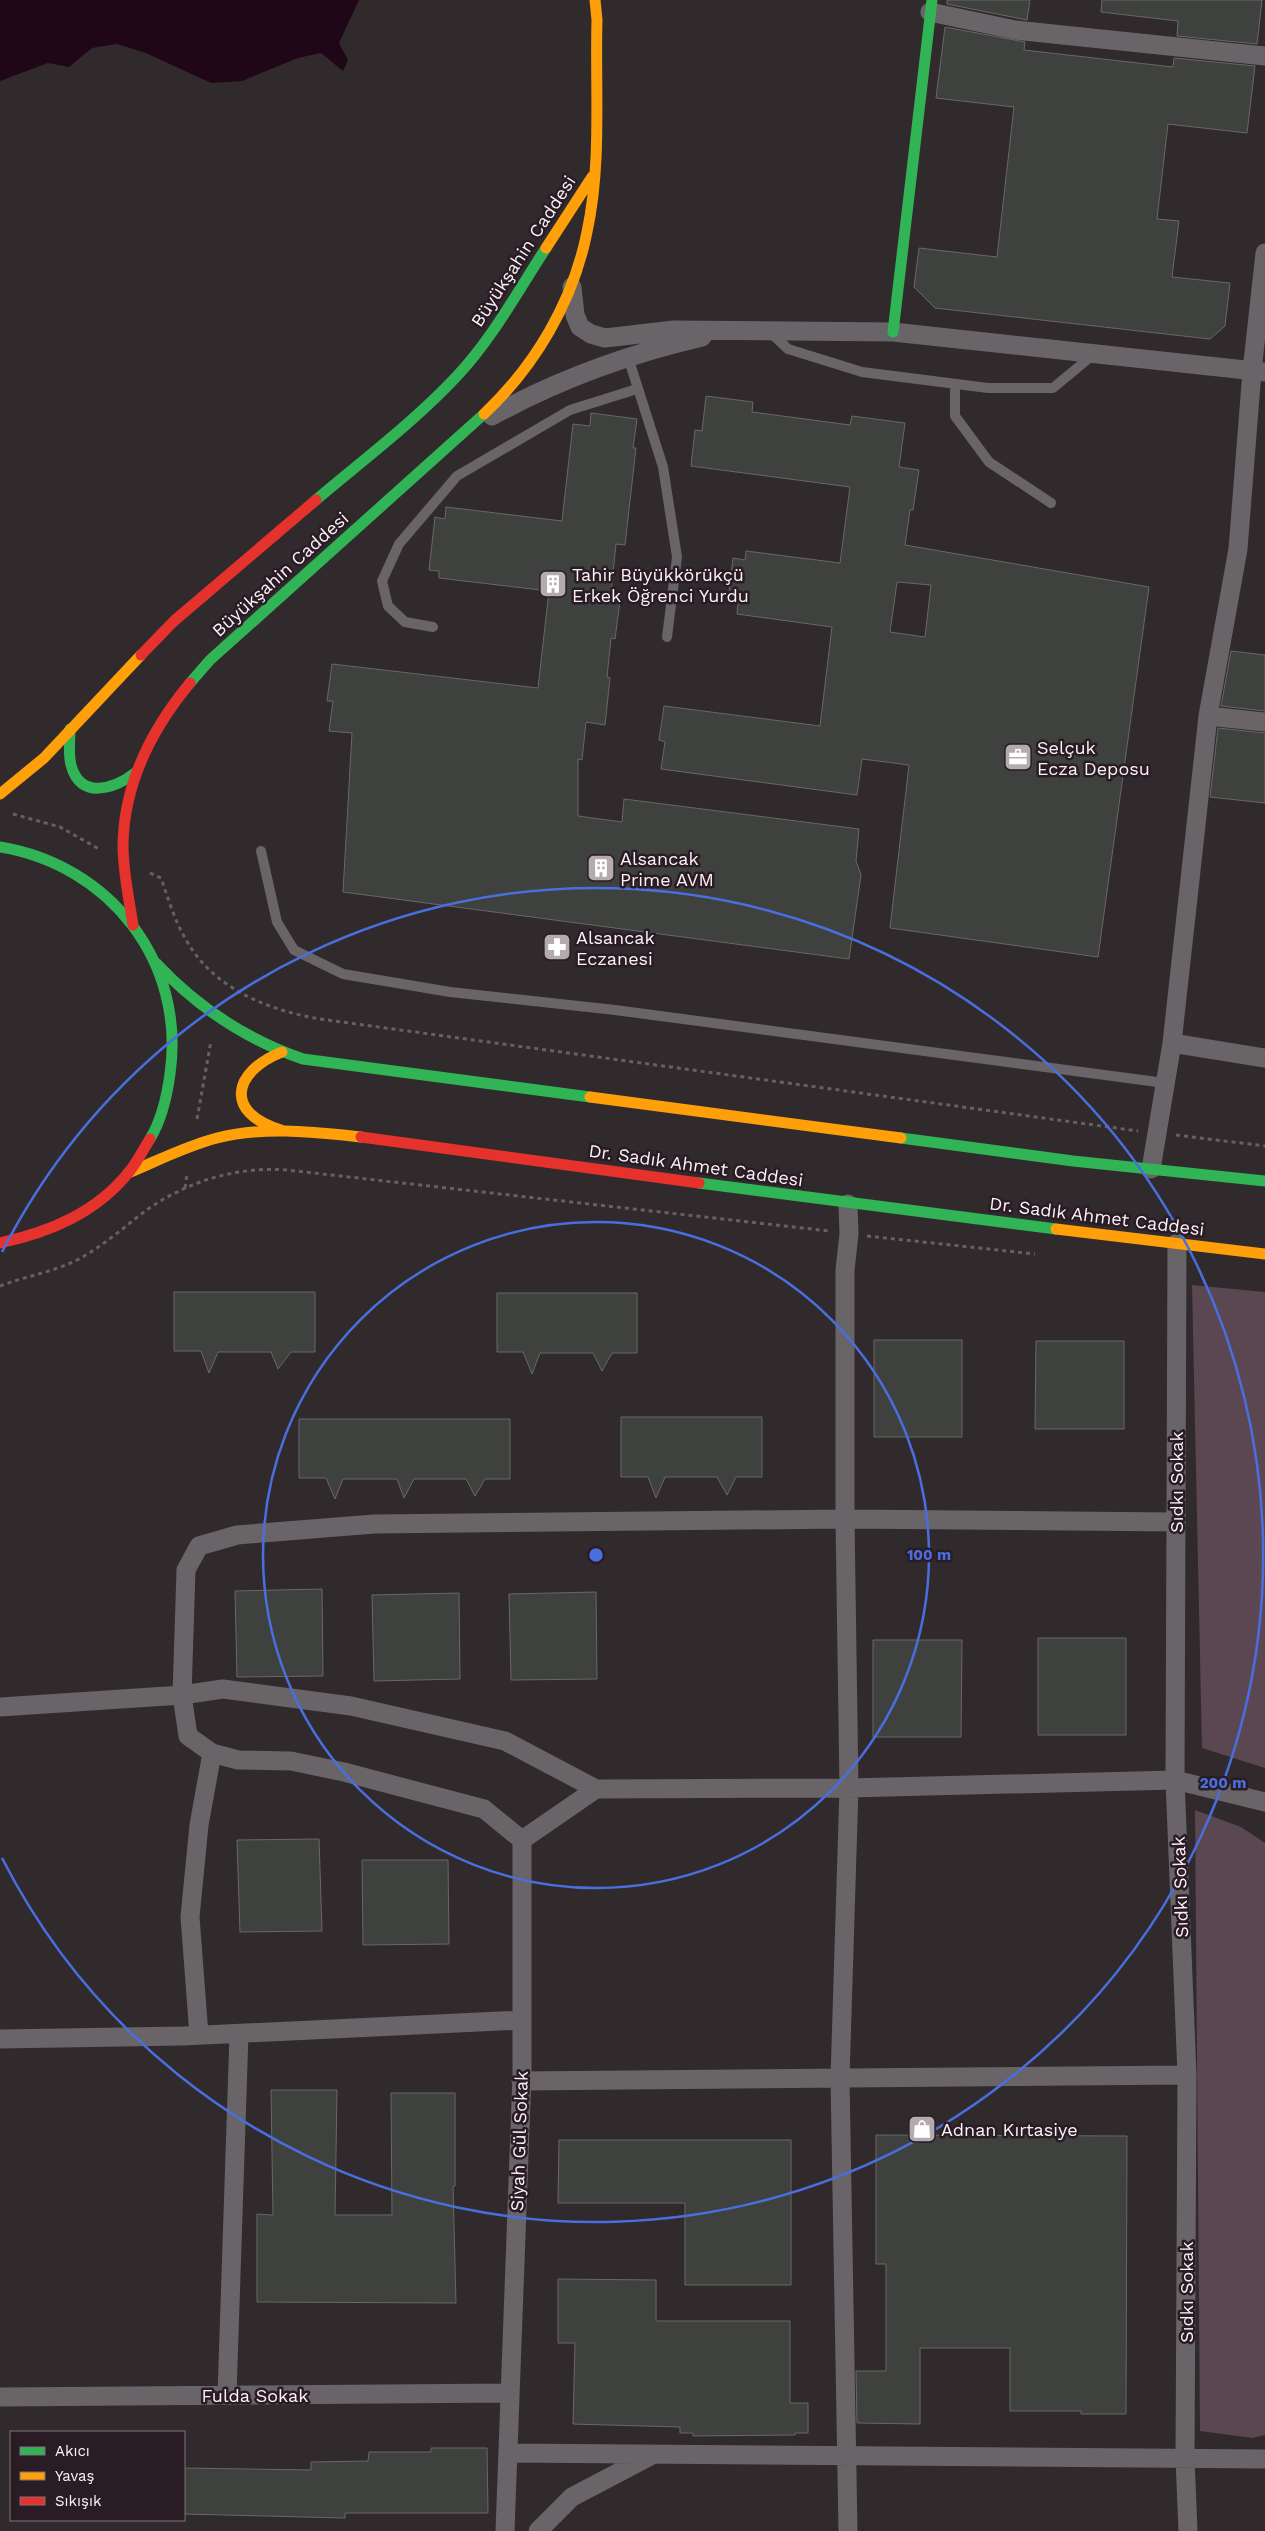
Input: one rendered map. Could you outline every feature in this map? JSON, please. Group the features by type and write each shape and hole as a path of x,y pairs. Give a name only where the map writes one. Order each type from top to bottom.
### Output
{"main road":[{"path":"593,175 597,20 595,0"},
{"path":"893,332 931,6"},
{"name":"Büyükşahin Caddesi","path":"134,924 124,861 126,804 147,742 163,714 185,686 210,660 471,427 520,376 542,343 572,284 584,245 591,210 593,175"},
{"name":"Büyükşahin Caddesi","path":"0,794 44,758 174,621 419,412 457,376 486,340 593,175"},
{"path":"70,729 70,758 73,772 83,784 96,789 111,788 123,783 135,773"},
{"path":"0,847 29,853 69,869 104,894 134,924 156,963 167,991 172,1020 174,1050 171,1079 159,1122 145,1148 128,1173 97,1202 73,1218 41,1233 0,1243"},
{"path":"156,963 185,994 215,1018 243,1034 282,1052 333,1064 1073,1161 1265,1181"},
{"path":"281,1130 264,1124 251,1116 243,1104 241,1088 246,1074 255,1065 282,1052"},
{"name":"Dr. Sadık Ahmet Caddesi","path":"128,1173 193,1145 232,1135 281,1130 362,1137 848,1204 1265,1254"}],"street":[{"path":"931,6 1015,30 1265,56"},
{"path":"1151,1169 1172,1043 1208,716 1238,549 1258,372 1265,253"},
{"path":"572,284 572,300 580,327 591,334 605,338 674,330 893,332 1258,372"},
{"path":"471,427 558,383 628,357 728,331"},
{"path":"1208,716 1265,722"},
{"path":"1172,1043 1265,1058"},
{"path":"848,1204 850,1234 845,1270 844,1519 849,1788 840,2078 848,2531"},
{"name":"Sıdkı Sokak","path":"1178,1243 1175,1780 1187,2075 1185,2459 1188,2531"},
{"path":"596,1789 522,1840 484,1809 344,1772 291,1762 238,1760 212,1753 188,1736 182,1695 186,1570 199,1546 238,1534 374,1524 844,1519 1176,1522"},
{"path":"0,1707 182,1695 223,1688 351,1706 504,1742 596,1789 849,1788 1175,1780 1265,1802"},
{"path":"198,2035 190,1917 199,1825 212,1753"},
{"name":"Siyah Gül Sokak","path":"505,2531 521,2081 522,1840"},
{"path":"0,2039 239,2034 522,2020"},
{"path":"227,2395 239,2034"},
{"path":"521,2081 1187,2075"},
{"name":"Fulda Sokak","path":"0,2396 510,2392"},
{"path":"508,2453 1265,2460"},
{"path":"538,2531 572,2496 652,2454"}],"lane":[{"path":"769,331 788,349 862,372 988,388 1053,388 1094,353"},
{"path":"628,357 663,467 677,557 668,637"},
{"path":"955,384 955,416 989,462 1052,503"},
{"path":"433,627 405,622 388,606 382,581 399,544 405,536 457,476 570,410 637,389"},
{"path":"261,851 277,922 294,950 343,974 450,992 624,1011 1166,1083"}],"path":[{"path":"10,814 60,827 124,861 161,878 178,924 193,951 228,984 267,1006 320,1019 1157,1133 1265,1146"},
{"path":"184,1188 218,997 228,984"},
{"path":"0,1286 78,1259 108,1241 158,1202 184,1188 239,1171 264,1168 1044,1255"}],"shaded area":[{"path":"0,0 359,0 339,43 348,60 343,71 321,53 298,58 242,81 211,83 146,53 117,44 92,48 69,67 48,63 0,81"},
{"path":"1192,1285 1265,1292 1265,1768 1202,1748"},
{"path":"1195,1810 1241,1827 1265,1843 1265,2435 1252,2438 1200,2431"}],"building":[{"path":"947,0 1030,0 1027,20 947,4"},
{"path":"1102,0 1262,0 1257,44 1177,36 1178,21 1101,12"},
{"path":"945,27 1025,42 1024,50 1173,67 1174,58 1255,66 1247,133 1168,124 1157,219 1179,221 1172,277 1230,283 1225,326 1210,339 935,308 914,287 919,248 997,257 1014,107 936,98"},
{"path":"706,396 753,402 752,412 850,425 852,416 905,423 899,467 919,470 913,510 910,510 905,545 1149,587 1098,957 890,928 909,765 862,759 857,795 661,769 665,742 659,740 664,706 820,726 832,627 737,614 738,603 728,601 733,558 745,560 746,551 840,563 850,487 691,466 695,430 702,431","holes":["897,582 931,585 925,637 890,632"]},
{"path":"591,413 637,419 633,448 636,448 625,545 616,544 611,592 621,593 615,639 611,638 607,677 610,678 605,725 586,722 582,760 578,759 578,816 622,822 624,799 859,829 856,861 861,875 849,959 343,892 352,733 329,731 333,701 327,701 332,664 538,688 549,591 439,578 439,571 429,570 435,517 445,519 446,507 562,521 573,424 590,426"},
{"path":"1231,651 1265,655 1265,711 1221,706"},
{"path":"1218,728 1265,733 1265,803 1210,797"},
{"path":"174,1292 315,1292 315,1352 291,1352 278,1369 271,1352 218,1352 209,1373 201,1351 174,1351"},
{"path":"497,1293 637,1293 637,1353 612,1353 602,1371 593,1353 540,1353 532,1374 523,1352 497,1352"},
{"path":"874,1340 962,1340 962,1437 874,1437"},
{"path":"1036,1341 1124,1341 1124,1429 1035,1429"},
{"path":"621,1417 762,1417 762,1477 736,1477 727,1495 717,1477 665,1477 656,1498 648,1477 621,1477"},
{"path":"299,1419 510,1419 510,1479 485,1479 475,1496 466,1479 414,1479 404,1498 397,1479 343,1479 335,1499 326,1478 299,1478"},
{"path":"322,1589 323,1676 237,1677 235,1591"},
{"path":"596,1592 597,1679 511,1680 509,1594"},
{"path":"459,1593 460,1679 374,1681 372,1595"},
{"path":"1038,1638 1126,1638 1126,1735 1038,1735"},
{"path":"873,1640 962,1640 961,1737 873,1737"},
{"path":"319,1839 322,1931 240,1932 237,1840"},
{"path":"362,1860 448,1860 449,1944 363,1945"},
{"path":"271,2090 337,2090 335,2215 392,2215 391,2093 455,2093 455,2186 453,2186 456,2303 257,2302 257,2214 273,2215"},
{"path":"876,2135 1127,2136 1126,2414 1081,2414 1081,2411 1010,2411 1010,2348 920,2348 920,2424 857,2423 856,2371 886,2371 886,2264 876,2264"},
{"path":"559,2140 791,2140 791,2285 685,2285 685,2203 558,2203"},
{"path":"558,2279 656,2280 656,2321 790,2321 790,2403 808,2403 808,2433 795,2433 795,2435 693,2436 693,2433 680,2433 680,2427 573,2424 575,2343 558,2343"},
{"path":"431,2448 487,2448 488,2513 345,2513 345,2518 185,2514 185,2468 311,2470 311,2462 368,2461 369,2452 431,2452"}],"traffic: fast":[{"path":"893,332 932,0"},
{"path":"316,500 406,425 441,393 470,362 493,331 546,248"},
{"path":"190,683 210,660 484,414"},
{"path":"70,729 69,752 71,765 75,776 82,783 90,787 108,787 127,779 135,773"},
{"path":"0,847 40,857 75,874 106,897 132,925 152,958 166,994 172,1033 170,1074 167,1091 163,1108 150,1139"},
{"path":"156,963 206,1008 242,1032 303,1059 590,1097"},
{"path":"901,1138 1073,1161 1265,1181"},
{"path":"699,1183 1056,1229"}],"traffic: slow":[{"path":"484,414 520,375 535,354 562,308 581,258 592,206 595,180 597,126 597,20 595,0"},
{"path":"546,248 592,177"},
{"path":"0,794 44,758 141,655"},
{"path":"281,1130 263,1123 250,1113 243,1103 241,1092 245,1081 253,1070 265,1060 282,1052"},
{"path":"590,1097 901,1138"},
{"path":"128,1173 194,1145 235,1134 289,1131 361,1137"},
{"path":"1056,1229 1265,1254"}],"traffic: jam":[{"path":"141,655 174,621 316,500"},
{"path":"133,925 123,855 128,800 142,758 152,739 163,719 190,683"},
{"path":"361,1137 699,1183"},
{"path":"0,1243 54,1227 87,1210 102,1199 129,1172 150,1139"}],"place":[{"name":"Tahir Büyükkörükçü Erkek Öğrenci Yurdu","path":"553,584"},
{"name":"Selçuk Ecza Deposu","path":"1018,757"},
{"name":"Alsancak Prime AVM","path":"601,868"},
{"name":"Alsancak Eczanesi","path":"557,947"},
{"name":"Adnan Kırtasiye","path":"922,2129"}]}
